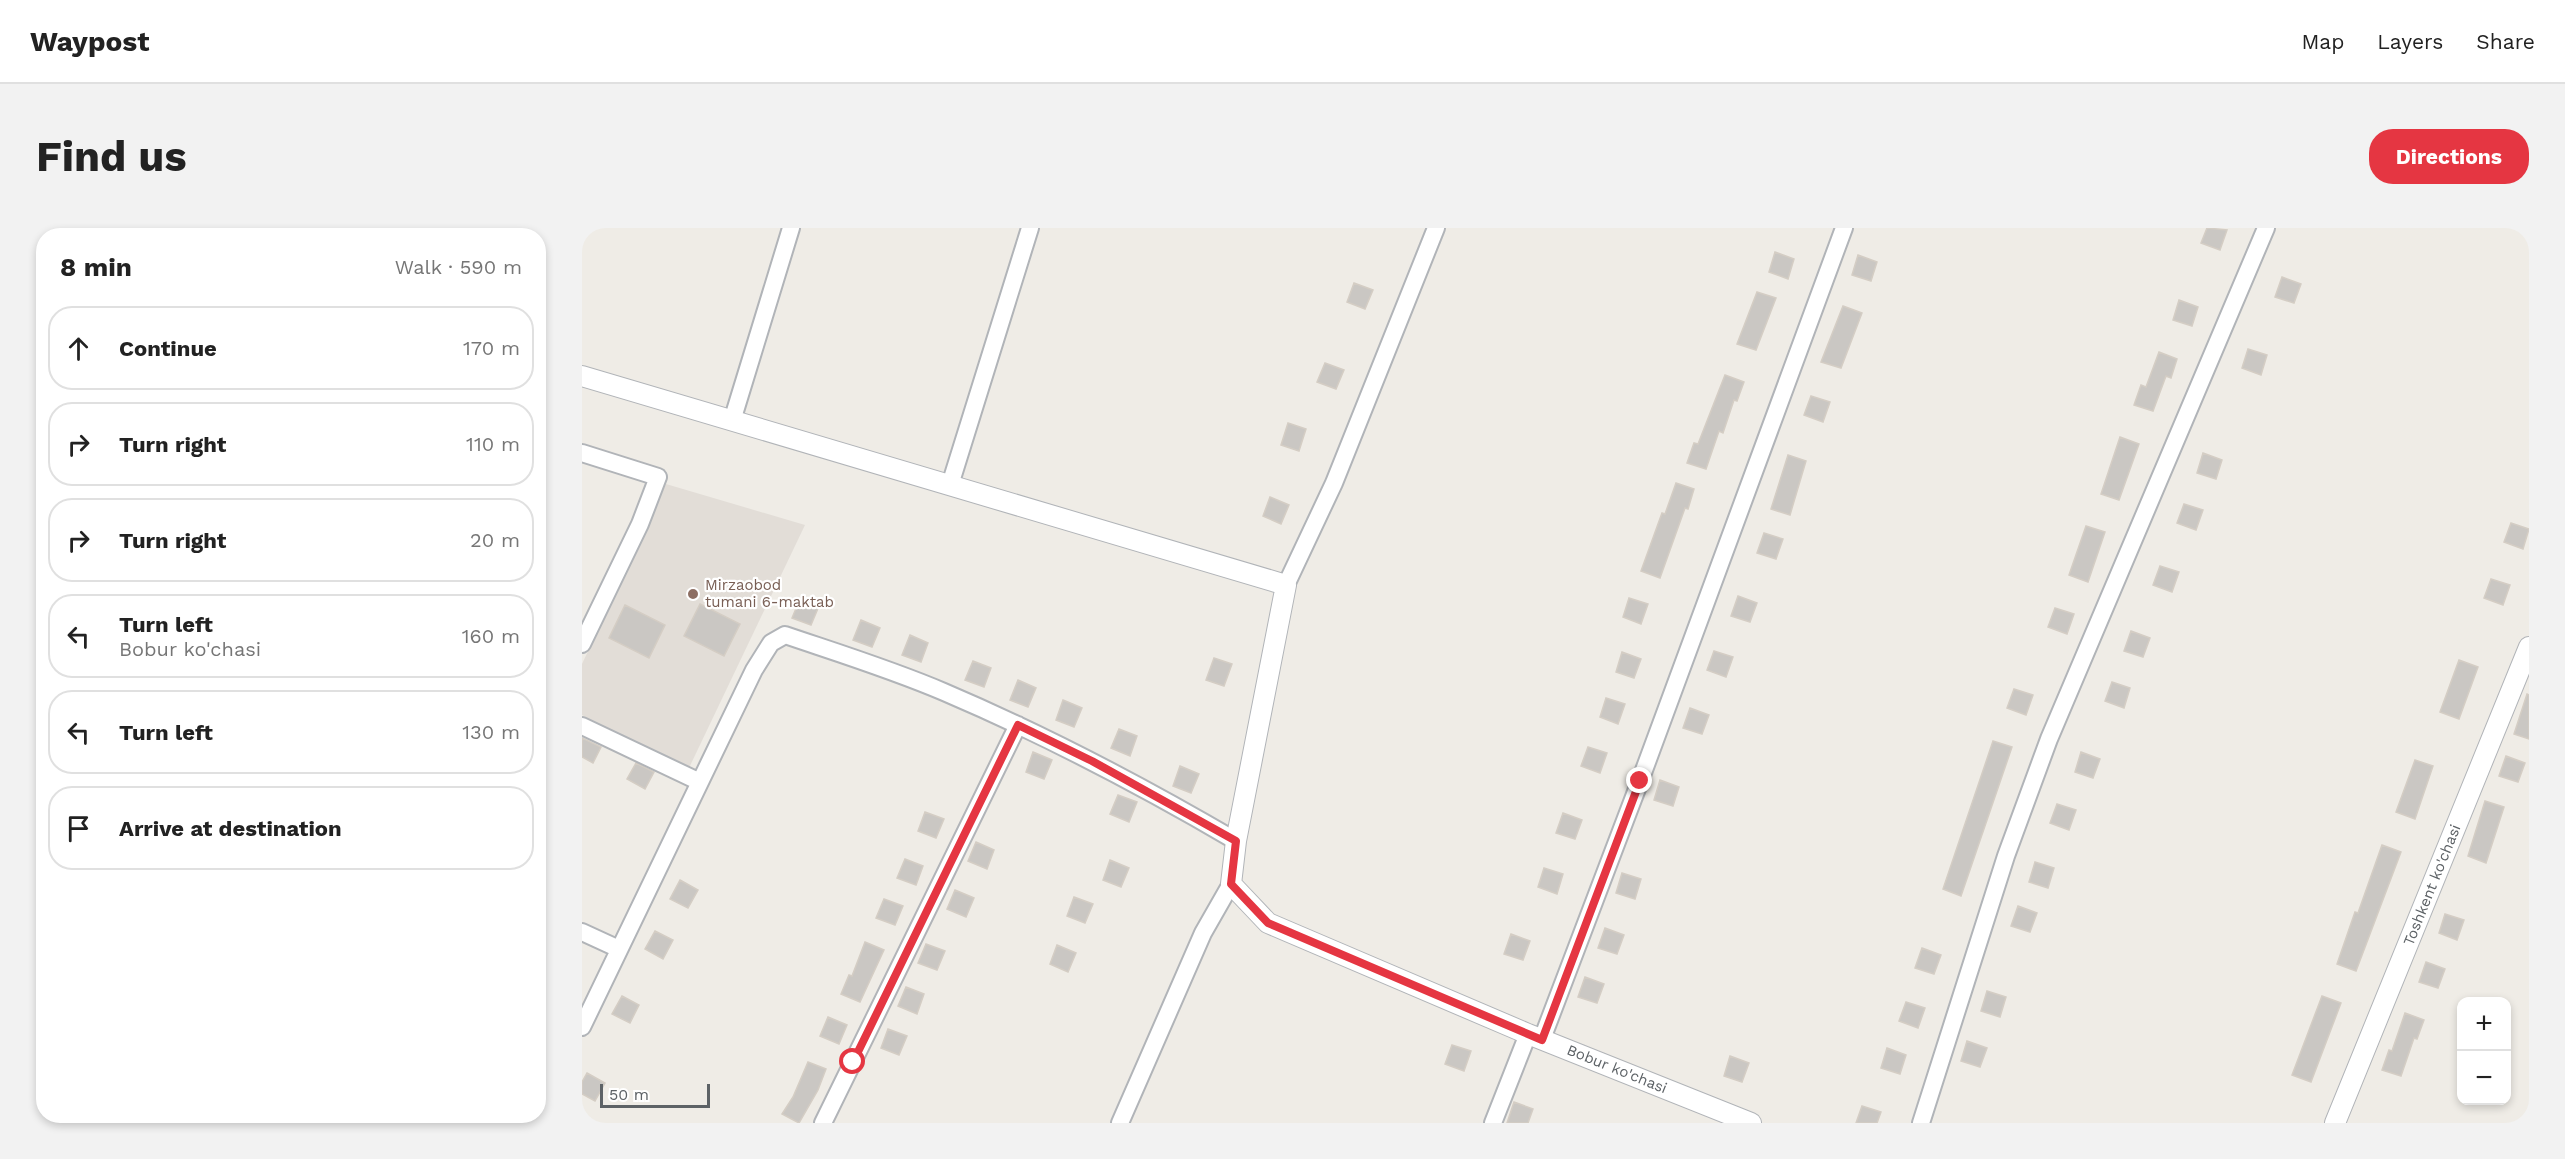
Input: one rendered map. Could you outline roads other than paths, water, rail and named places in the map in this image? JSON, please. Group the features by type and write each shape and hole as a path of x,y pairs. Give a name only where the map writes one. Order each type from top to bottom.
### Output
{"street":[{"path":"732,421 791,228"},
{"path":"950,485 1030,228"},
{"path":"1120,1123 1203,933 1231,884 1236,841 1287,585 1334,483 1436,228"},
{"path":"1492,1123 1535,1037 1644,770 1844,228"},
{"path":"1921,1123 2006,856 2049,739 2266,228"},
{"path":"582,376 1287,585"},
{"path":"582,453 658,477 640,524 582,644"},
{"path":"582,1027 754,670 771,643 785,635 942,691 1018,725 1092,761 1236,841"},
{"name":"Toshkent ko'chasi","path":"2336,1123 2529,647"},
{"path":"823,1123 1018,725"},
{"path":"582,726 700,782"},
{"name":"Bobur ko'chasi","path":"1231,884 1268,923 1535,1037 1751,1123"},
{"path":"582,932 619,949"}],"place":[{"name":"Mirzaobod tumani 6-maktab","path":"693,594"}]}
